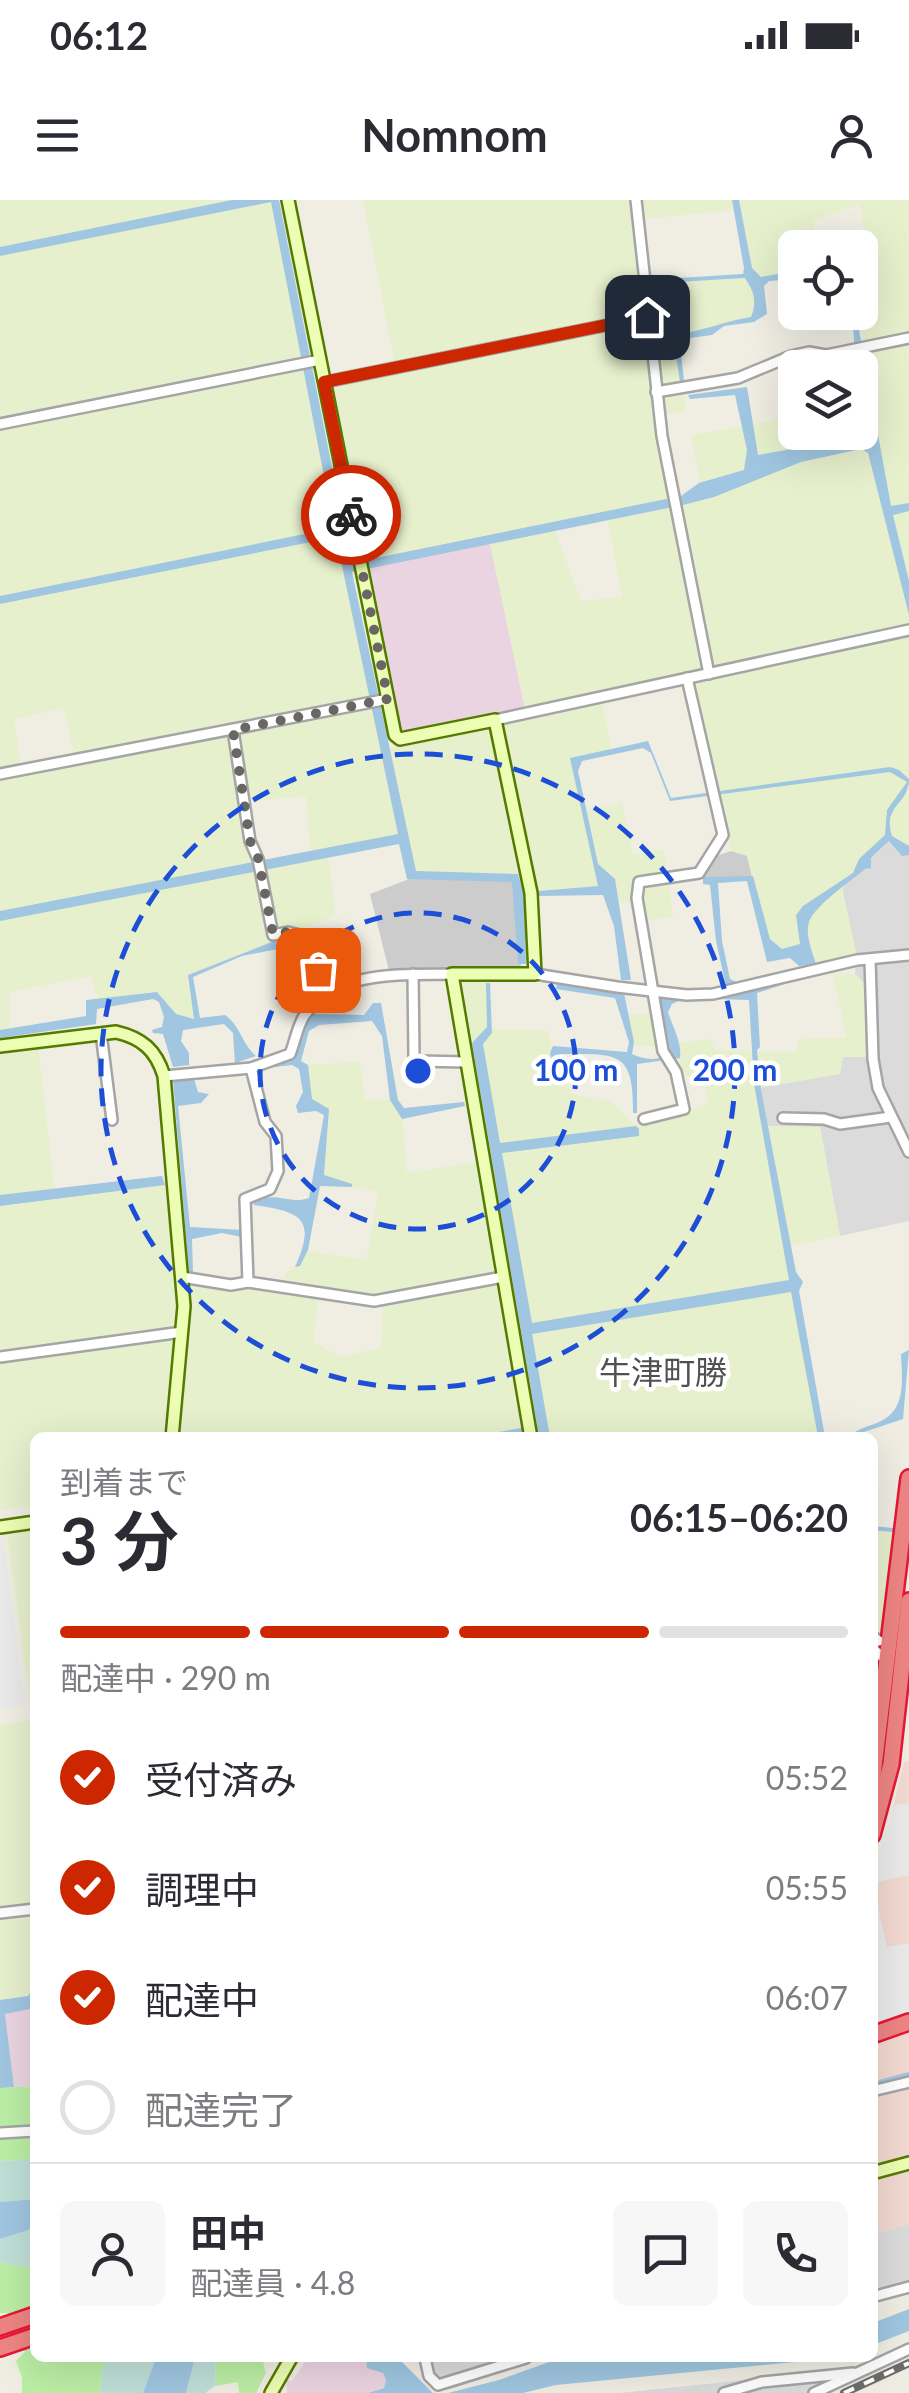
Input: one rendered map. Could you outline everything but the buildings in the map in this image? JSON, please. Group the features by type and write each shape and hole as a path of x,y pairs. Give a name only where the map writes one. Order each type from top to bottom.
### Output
{"highway":[{"path":"878,1738 909,1478"},
{"path":"878,1813 892,1764 905,1678 909,1601"},
{"path":"878,2033 909,2022"},
{"path":"5,2326 30,2316"},
{"path":"0,2348 30,2338"}],"street":[{"path":"636,200 656,392 709,674"},
{"path":"288,201 384,700 395,735 400,739 909,630"},
{"path":"324,382 647,317"},
{"path":"656,392 738,378 809,352 826,355 909,338"},
{"path":"0,424 320,360"},
{"path":"644,1119 684,1108 652,991 637,898 639,882 700,873 723,835 687,678"},
{"path":"0,774 384,700"},
{"path":"495,720 531,893 535,974"},
{"path":"233,730 250,841 258,858 273,934 300,935 326,996"},
{"path":"164,1076 251,1068 290,1054 304,1016 326,996 361,979 382,974 535,974 652,991 713,994 870,959 909,955"},
{"path":"870,959 873,1059 878,1088 909,1152"},
{"path":"413,974 414,1057 419,1061 466,1062"},
{"path":"452,974 530,1432"},
{"path":"0,1046 116,1032 134,1036 149,1046 164,1076 182,1277 182,1332 173,1432"},
{"path":"101,1033 112,1120"},
{"path":"248,1282 245,1199 270,1189 278,1170 276,1136 265,1122 251,1068"},
{"path":"784,1118 824,1119 840,1124 891,1116"},
{"path":"182,1277 374,1300 503,1277"},
{"path":"0,1357 182,1332"},
{"path":"0,1526 30,1523"},
{"path":"878,1647 888,1662"},
{"path":"0,1914 30,1910"},
{"path":"878,2090 909,2082"},
{"path":"0,2133 30,2132"},
{"path":"878,2172 909,2164"},
{"path":"878,2296 909,2287"},
{"path":"814,2393 909,2349"},
{"path":"271,2393 289,2362"},
{"path":"426,2362 428,2376 438,2385 513,2362"},
{"path":"724,2393 762,2382 853,2373"}],"shaded area":[{"path":"232,200 279,200 351,563 681,496 699,483 744,470 747,450 735,395 690,399 688,395 747,387 758,455 786,450 856,450 801,462 714,497 683,505 352,572 416,871 518,874 524,894 526,964 518,964 512,882 407,879 399,844 0,921 0,911 398,834 336,537 0,604 0,596 334,528 271,202 0,256 0,247"},
{"path":"732,200 739,200 752,268 761,277 778,274 778,280 764,286 767,314 754,322 724,326 712,335 683,339 680,345 684,381 680,382 674,342 677,334 751,317 753,295 743,276"},
{"path":"853,330 859,330 863,350 855,350"},
{"path":"878,434 891,506 909,503 909,511 893,515 909,581 909,615 868,453 863,450 878,450"},
{"path":"489,538 525,709 406,733 400,730 366,564"},
{"path":"648,741 671,798 890,767 899,770 909,779 908,788 893,811 890,826 892,836 909,846 909,855 902,856 889,841 871,858 871,868 834,894 812,916 808,927 816,964 799,966 790,958 767,962 747,881 718,883 722,941 730,979 739,983 726,986 710,885 703,884 703,877 753,876 770,939 782,949 800,944 796,915 803,906 853,873 859,859 885,835 887,810 907,782 890,772 670,801 651,753 643,748 582,761 578,771 598,864 615,879 631,980 621,980 614,926 603,895 539,896 539,891 598,886 570,758"},
{"path":"889,841 909,854 909,1221 840,1236 820,1127 766,1126 758,1088 839,1074 842,1057 869,1056 855,974 856,953 842,888"},
{"path":"731,851 747,855 753,879 705,880 703,873 713,857"},
{"path":"412,878 514,878 521,968 389,971 370,894"},
{"path":"287,936 294,938 303,952 314,980 314,998 307,969 288,947 242,956 193,977 200,1018 225,1015 256,1056 235,1063 233,1033 224,1024 183,1030 181,1041 189,1053 189,1065 173,1067 163,1034 152,1030 162,1027 164,1017 159,1002 153,999 97,1009 96,1024 0,1038 0,1030 86,1016 86,1000 157,992 176,1014 194,1019 188,975"},
{"path":"486,983 490,983 492,1033 483,1044 500,1143 636,1126 639,1129 639,1136 502,1153 532,1323 789,1280 754,1084 749,1000 714,999 785,984 757,993 757,1050 796,1272 803,1282 799,1291 824,1432 817,1432 791,1292 532,1334 549,1432 499,1432 537,1425 472,1043 487,1027"},
{"path":"557,983 624,993 634,1042 632,1054 646,1058 671,1054 661,997 683,999 672,1004 668,1012 680,1058 637,1064 637,1113 633,1113 630,1077 618,1060 596,1054 561,1054 553,1064 553,1046 627,1052 629,1042 615,998 556,989"},
{"path":"373,1003 381,1003 398,1100 404,1108 464,1102 465,1106 402,1119 390,1100 382,1036 372,1021 319,1025 309,1031 301,1061 308,1065 312,1099 329,1109 324,1175 352,1187 320,1186 308,1250 300,1266 295,1267 304,1238 300,1220 283,1211 254,1205 253,1201 270,1197 309,1198 324,1115 316,1111 298,1113 296,1106 303,1092 299,1069 292,1065 258,1069 295,1058 304,1027 314,1014 364,1015"},
{"path":"194,1079 198,1092 209,1094 201,1103 178,1106 190,1227 242,1230 242,1237 222,1233 192,1239 193,1272 189,1272 173,1080"},
{"path":"162,1176 165,1185 0,1206 0,1195"},
{"path":"909,1350 903,1419 857,1432 888,1417 899,1402 901,1354"},
{"path":"3,1536 25,1705 0,1708 0,1537"},
{"path":"909,1761 909,2009 878,2022 878,1860 904,1762"},
{"path":"909,1803 909,1875 878,1882 878,1858 895,1805"},
{"path":"878,1908 887,1947 909,1943 909,2009 878,2022"},
{"path":"30,1993 30,2009 5,2014 14,2087 0,2088 0,2000"},
{"path":"30,2009 30,2086 14,2087 5,2013"},
{"path":"909,2033 909,2224 878,2233 878,2044"},
{"path":"30,2159 30,2199 0,2202 0,2161"},
{"path":"30,2199 30,2230 0,2239 0,2202"},
{"path":"909,2224 909,2292 878,2301 878,2233"},
{"path":"30,2230 30,2267 0,2263 0,2239"},
{"path":"909,2309 909,2331 878,2343 878,2321"},
{"path":"104,2362 155,2362 143,2393 100,2393"},
{"path":"155,2362 194,2362 186,2393 143,2393"},
{"path":"194,2362 216,2362 215,2386 205,2393 186,2393"},
{"path":"305,2362 371,2362 386,2380 384,2388 368,2393 287,2393 286,2380 292,2381"},
{"path":"366,2362 402,2362 433,2393 368,2393 384,2388 386,2380 383,2373 367,2368"},
{"path":"422,2362 532,2362 451,2389 438,2390 429,2385"},
{"path":"549,2362 795,2362 556,2385 523,2393 448,2393"},
{"path":"843,2370 850,2379 824,2393 619,2393"}],"green space":[{"path":"0,200 276,200 386,748 492,727 522,872 514,878 412,878 404,839 328,856 336,915 191,976 199,1024 170,1015 155,996 100,1004 91,976 9,992 10,1033 0,1034","holes":["64,708 76,765 22,775 14,719","306,796 311,858 258,868 241,803"]},
{"path":"363,200 909,200 909,854 889,841 842,887 856,953 816,964 798,955 771,956 747,856 731,851 690,674 600,691 612,753 575,761 584,811 622,803 633,855 664,850 673,917 646,920 641,902 611,902 608,890 539,893 499,714 525,708 489,539 366,564 328,374 394,360","holes":["736,210 747,274 678,280 674,288 674,326 645,329 633,220","607,516 622,597 581,601 553,525"]},
{"path":"833,973 855,974 867,986 869,1057 843,1057 840,1074 758,1088 766,1126 820,1127 840,1236 789,1246 821,1432 543,1432 477,1047 469,1041 459,979 488,980 490,1029 548,1031 554,1059 571,1094 612,1102 634,1124 708,1105 704,1076 684,1076 667,1047 634,1046 626,1015 667,1012 674,1043 711,1039 715,1050 796,1052 798,1039 846,1038"},
{"path":"38,1046 55,1193 165,1179 177,1275 283,1288 285,1273 298,1266 306,1251 366,1260 378,1192 320,1180 326,1112 307,1105 304,1065 360,1062 365,1100 394,1100 402,1113 407,1173 476,1162 524,1432 180,1432 187,1343 176,1347 163,1432 30,1432 30,1507 0,1510 0,1052","holes":["319,1296 382,1307 381,1347 341,1357 313,1342"]},
{"path":"878,1528 893,1530 881,1636 878,1632"},
{"path":"30,1532 30,1699 7,1535"},
{"path":"30,1720 30,1993 0,2000 0,1725"},
{"path":"30,2086 30,2159 0,2161 0,2088"},
{"path":"0,2263 30,2267 30,2362 104,2362 100,2393 22,2393 16,2361 25,2352 8,2313 0,2313"},
{"path":"216,2362 263,2362 266,2373 256,2393 239,2393 238,2382 215,2386"}],"waterway":[{"path":"678,280 743,276"},
{"path":"878,1529 893,1530"},
{"path":"878,2082 909,2074"}],"railway":[{"path":"844,2393 909,2363"}],"way so far":[{"path":"318,970 300,935 273,934 258,858 250,841 233,730 388,699 351,515"}],"district":[{"name":"牛津町勝","path":"663,1371"}],"route":[{"path":"351,515 324,382 647,317"}]}
